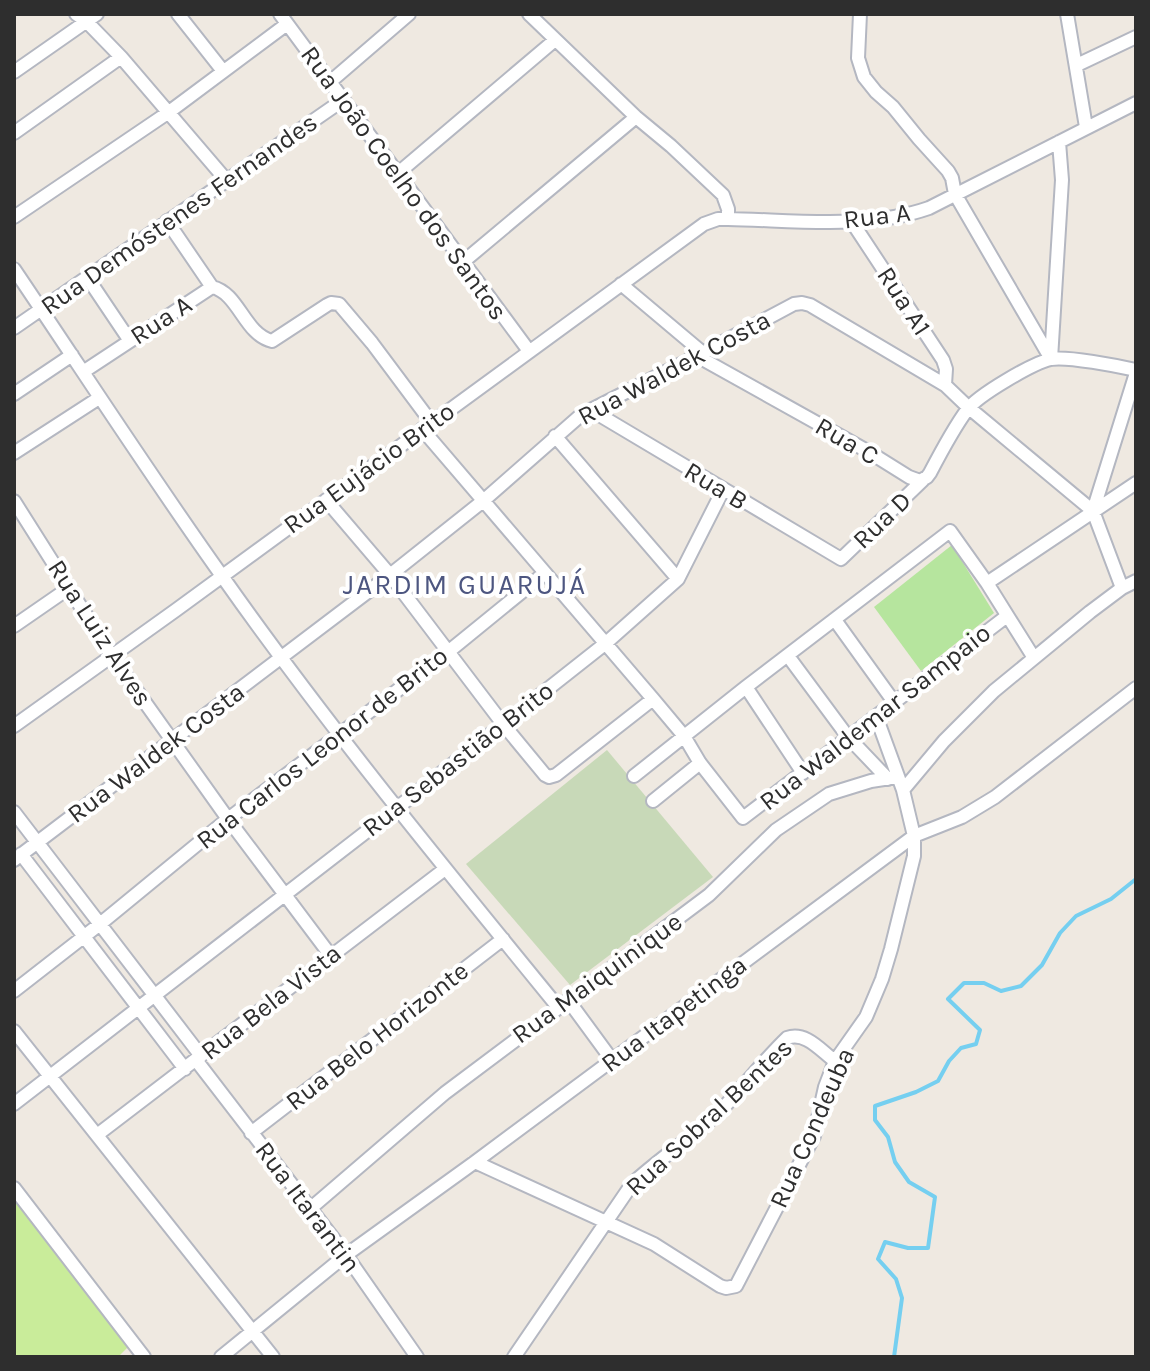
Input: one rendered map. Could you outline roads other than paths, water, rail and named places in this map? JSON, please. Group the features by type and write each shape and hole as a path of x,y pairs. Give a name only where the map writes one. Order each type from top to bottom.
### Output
{"street":[{"path":"178,14 223,71"},
{"path":"330,82 409,14"},
{"path":"529,14 723,195 728,219"},
{"path":"860,14 858,58 864,77 948,171 955,194 1051,359"},
{"path":"1069,15 1086,127"},
{"path":"14,72 86,16 227,181"},
{"path":"14,217 169,112 283,19"},
{"name":"Rua João Coelho dos Santos","path":"283,19 529,351"},
{"path":"1077,65 1136,37"},
{"path":"397,174 555,40"},
{"path":"14,133 121,57"},
{"name":"Rua Demóstenes Fernandes","path":"14,328 343,100"},
{"name":"Rua A","path":"728,219 852,222 912,214 1136,103"},
{"path":"463,262 636,117"},
{"path":"1051,359 1062,180 1059,142"},
{"name":"Rua Eujácio Brito","path":"14,726 704,224 728,219"},
{"name":"Rua A","path":"83,372 212,287 167,221"},
{"name":"Rua A1","path":"852,222 943,360 945,385"},
{"path":"14,269 221,576 282,659 445,869 503,939 612,1060"},
{"path":"87,277 130,341"},
{"name":"Rua C","path":"621,284 700,355 909,477 923,480"},
{"path":"212,287 224,291 261,337 272,341 327,305 339,304 372,343 483,501 684,736 700,763 653,801"},
{"name":"Rua Waldek Costa","path":"18,857 390,575 483,501 581,415 788,306 810,305 945,385 1093,511 1122,588"},
{"path":"14,394 72,355"},
{"path":"923,480 968,407 994,388 1051,359 1099,363 1136,372 1093,511"},
{"path":"14,453 99,398"},
{"name":"Rua B","path":"591,410 841,559"},
{"path":"555,436 678,579"},
{"name":"Rua D","path":"841,559 923,480"},
{"path":"987,583 1136,483"},
{"name":"Rua Sebastião Brito","path":"14,1104 606,643 678,579 723,490"},
{"path":"326,500 390,575 545,775 553,776 653,699"},
{"name":"Rua Luiz Alves","path":"14,501 112,656 228,819 331,956"},
{"path":"634,776 950,531 1034,658"},
{"name":"Rua Carlos Leonor de Brito","path":"14,991 228,819 448,652 545,573"},
{"path":"896,782 1034,658 1122,588 1136,581"},
{"path":"14,626 69,588"},
{"name":"Rua Waldemar Sampaio","path":"700,763 743,818 1007,616"},
{"path":"835,620 894,702"},
{"path":"788,656 848,737 896,782"},
{"path":"746,687 803,773"},
{"name":"Rua Itapetinga","path":"221,1357 346,1255 914,836 962,817 995,797 1136,688"},
{"path":"876,716 914,836"},
{"name":"Rua Maiquinique","path":"311,1208 445,1093 709,895 776,830 829,794 848,787 896,782"},
{"name":"Rua Itarantin","path":"14,812 156,995 251,1133 346,1255 417,1357"},
{"name":"Rua Condeuba","path":"606,1223 654,1244 726,1288 736,1286 740,1281 814,1136 825,1087 835,1061 866,1017 882,979 914,856 914,836"},
{"path":"18,857 185,1069"},
{"name":"Rua Bela Vista","path":"97,1135 445,869"},
{"name":"Rua Belo Horizonte","path":"251,1133 503,939"},
{"path":"14,1031 273,1357"},
{"name":"Rua Sobral Bentes","path":"514,1357 632,1184 721,1111 787,1038 799,1035 835,1061"},
{"path":"475,1162 606,1223"},
{"path":"14,1188 137,1354"}],"waterway":[{"path":"894,1357 902,1298 896,1279 878,1259 885,1242 908,1248 928,1248 935,1197 909,1182 895,1162 888,1137 875,1120 875,1106 938,1081 949,1061 961,1048 976,1044 980,1030 948,999 964,983 984,983 1001,991 1021,986 1042,965 1060,933 1076,916 1111,899 1136,879"}],"district":[{"name":"JARDIM GUARUJÁ","path":"465,584"}]}
